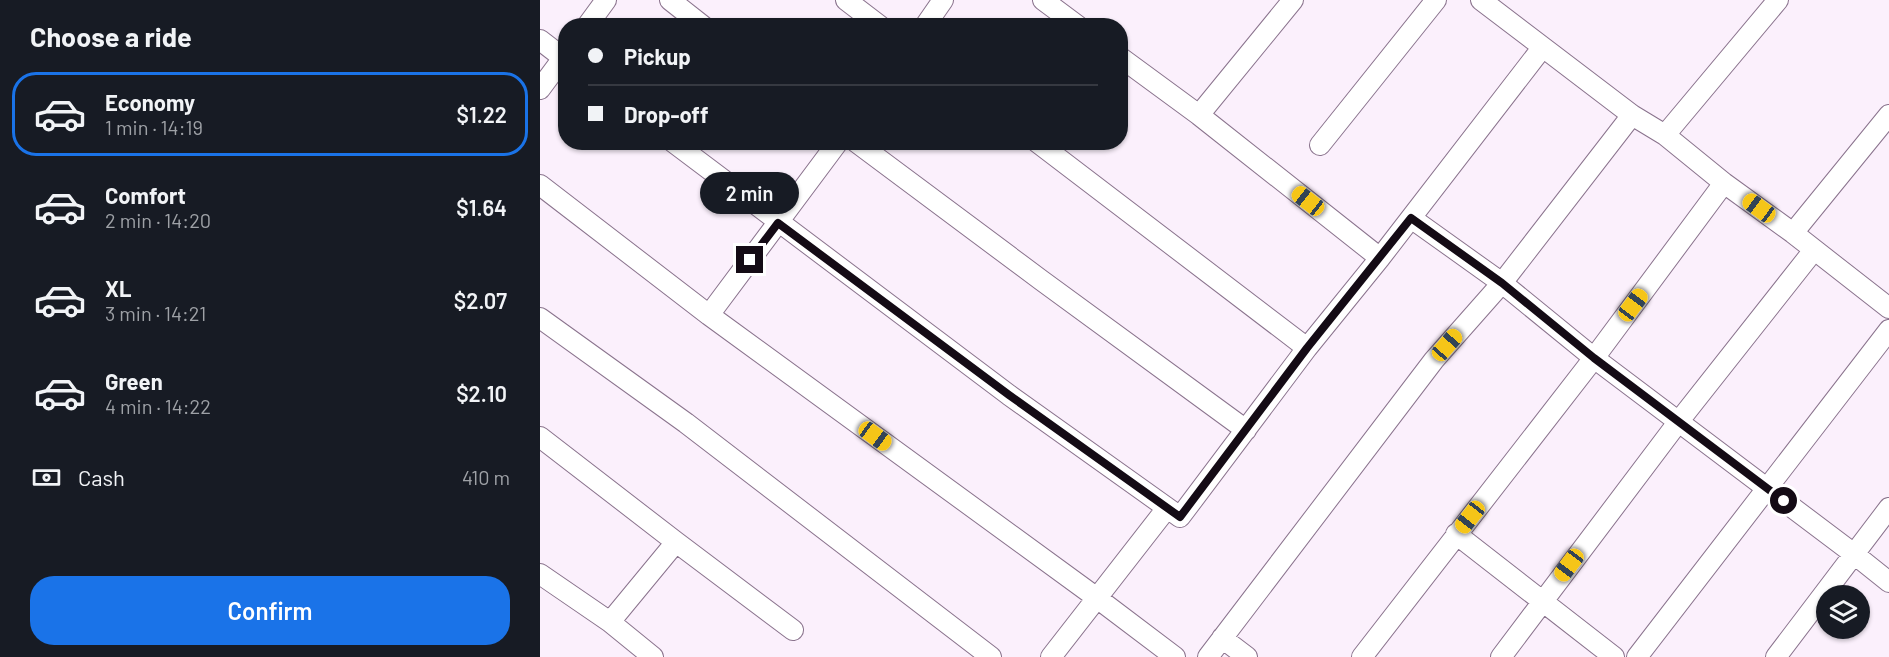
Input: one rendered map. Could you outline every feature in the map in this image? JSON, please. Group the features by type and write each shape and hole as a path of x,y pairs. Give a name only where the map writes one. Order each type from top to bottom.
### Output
{"street":[{"path":"593,18 606,0"},
{"path":"669,0 693,18"},
{"path":"846,0 870,18"},
{"path":"931,18 943,0"},
{"path":"1043,0 1067,18"},
{"path":"1320,145 1436,0"},
{"path":"1481,0 1632,115 1665,135 1724,183 1793,233 1889,308"},
{"path":"1665,135 1778,0"},
{"path":"1198,115 1289,1"},
{"path":"540,40 558,53"},
{"path":"683,150 1009,395 1180,517 1307,348 1380,258 1542,48"},
{"path":"1128,63 1380,258"},
{"path":"540,89 558,65"},
{"path":"1208,657 1434,360 1502,283 1632,115"},
{"path":"1793,233 1889,115"},
{"path":"709,315 832,150"},
{"path":"867,150 1246,430"},
{"path":"1047,150 1307,348"},
{"path":"1362,657 1594,358 1724,183"},
{"path":"540,185 709,315 1175,657"},
{"path":"1411,218 1502,283 1594,358 1889,582"},
{"path":"1501,657 1679,421 1814,250"},
{"path":"540,318 686,423 992,657"},
{"path":"1637,657 1889,330"},
{"path":"540,436 793,630"},
{"path":"1051,657 1167,508"},
{"path":"1776,657 1889,508"},
{"path":"1456,534 1614,657"},
{"path":"610,622 676,542"},
{"path":"540,574 610,622 653,657"},
{"path":"1222,638 1247,657"}],"route":[{"path":"750,260 778,223 1009,395 1180,517 1307,348 1411,218 1502,283 1594,358 1784,501"}]}
